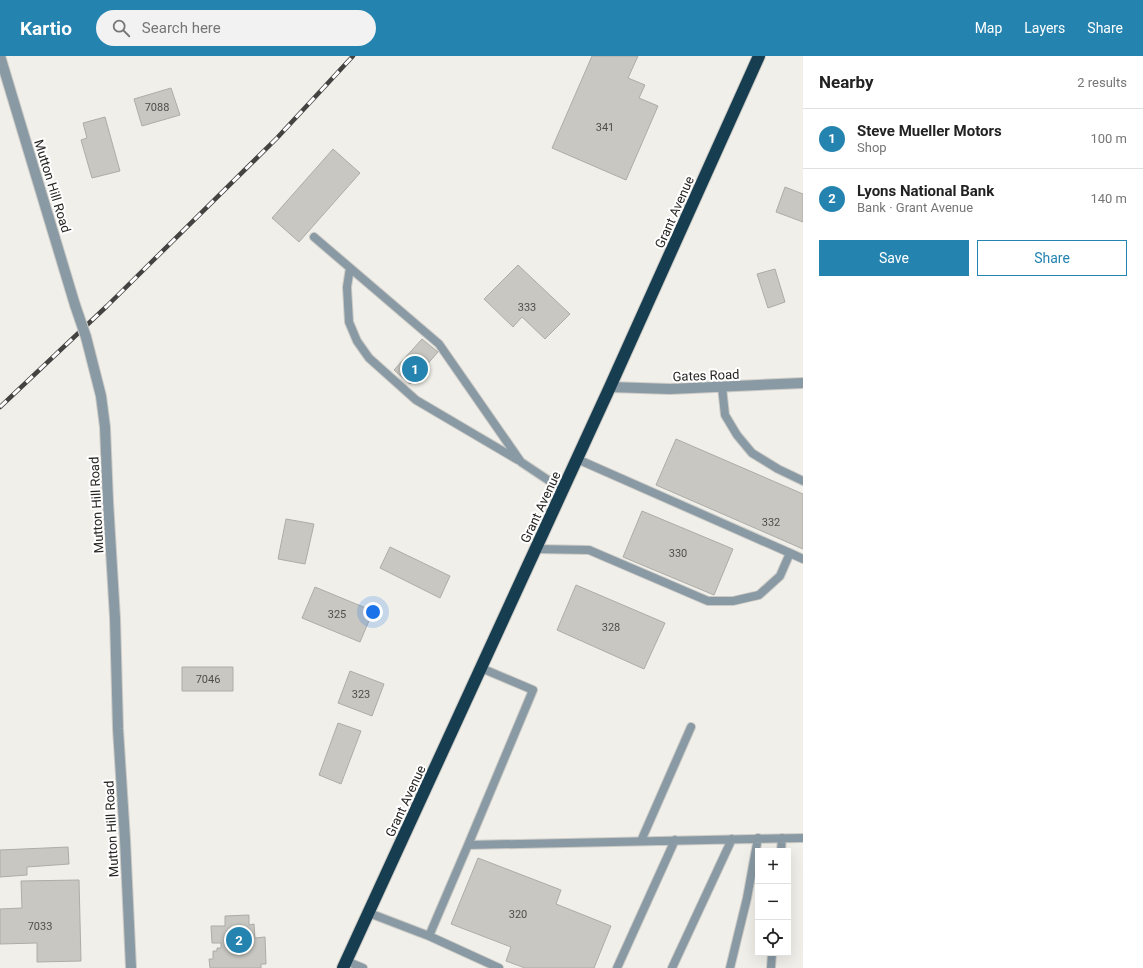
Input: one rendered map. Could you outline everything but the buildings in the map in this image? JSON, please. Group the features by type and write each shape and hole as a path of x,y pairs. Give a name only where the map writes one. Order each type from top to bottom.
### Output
{"highway":[{"name":"Grant Avenue","path":"345,964 610,388 759,56"}],"street":[{"name":"Mutton Hill Road","path":"0,56 86,337 101,396 105,428 115,618 118,729 131,968"},
{"name":"Gates Road","path":"610,388 670,390 803,383"}],"lane":[{"path":"314,237 439,344 521,462"},
{"path":"350,268 347,287 349,322 357,341 369,358 416,400 521,462 563,490"},
{"path":"722,387 725,415 737,435 752,453 778,469 803,481"},
{"path":"577,459 803,559"},
{"path":"536,548 589,550 708,601 733,601 759,595 780,576 790,553"},
{"path":"429,936 533,690 481,668"},
{"path":"641,841 690,727"},
{"path":"730,968 747,898 758,838"},
{"path":"781,848 782,838"},
{"path":"468,845 803,838"},
{"path":"672,968 732,839"},
{"path":"617,968 675,840"},
{"path":"369,913 429,936 499,968"},
{"path":"771,968 772,956"},
{"path":"345,964 363,968"}],"railway":[{"path":"0,407 107,306 277,138 353,56"}],"place":[{"name":"Steve Mueller Motors","path":"415,369"},
{"name":"Lyons National Bank","path":"239,940"}]}
